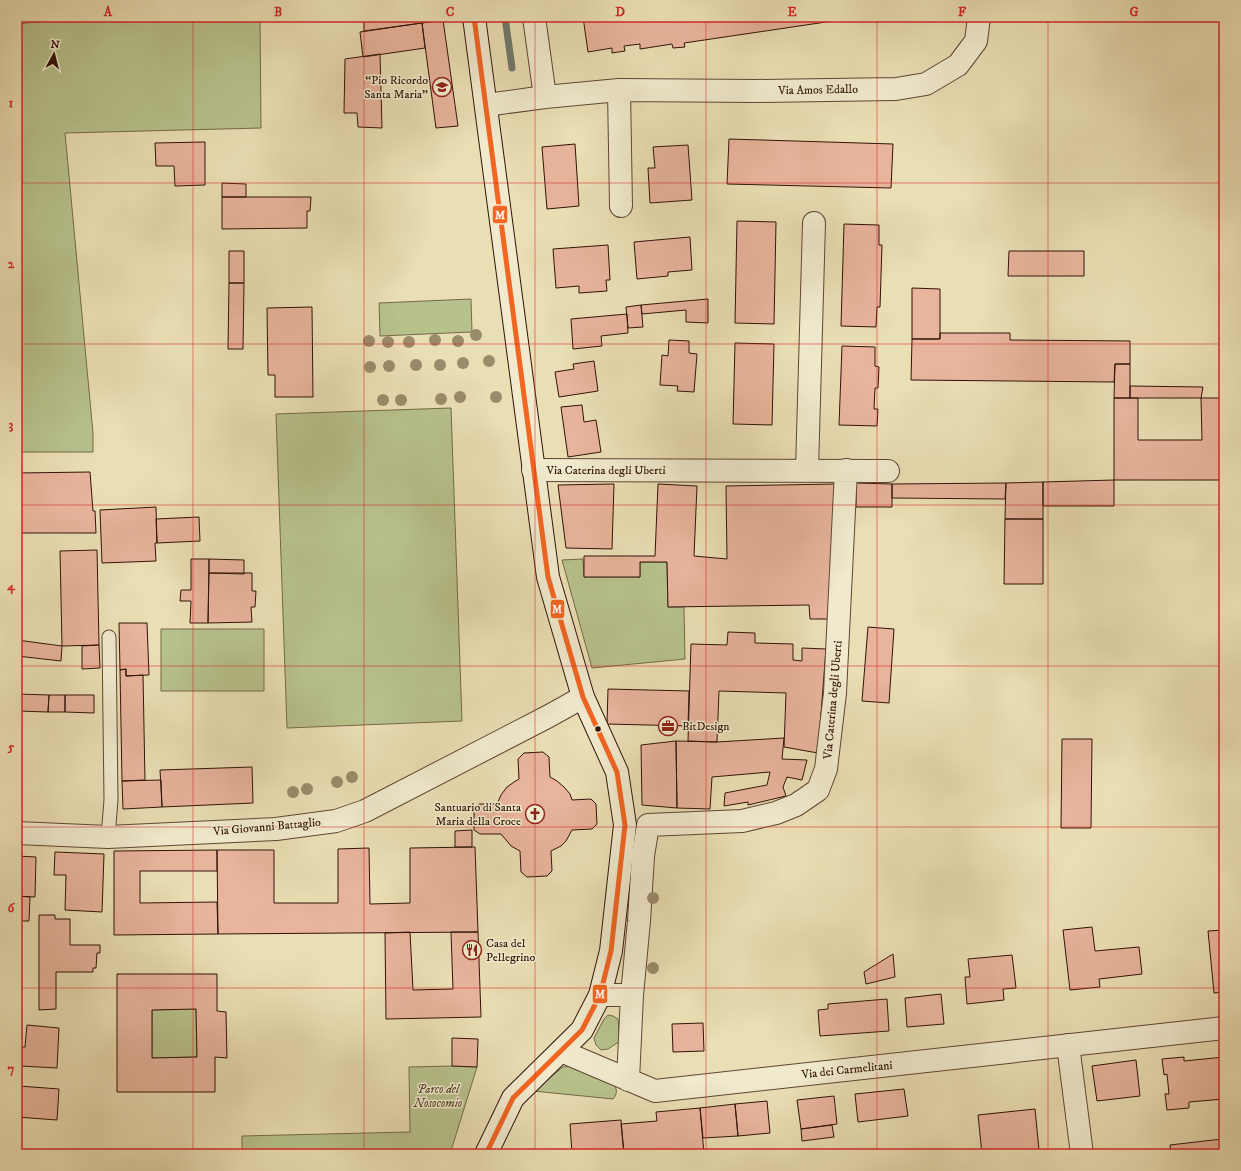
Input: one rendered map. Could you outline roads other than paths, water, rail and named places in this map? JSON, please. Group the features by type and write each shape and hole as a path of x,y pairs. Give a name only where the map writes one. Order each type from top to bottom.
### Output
{"street":[{"path":"474,17 548,578 583,697 617,772 624,825 610,951 600,995 582,1030 513,1098 486,1154"},
{"path":"534,17 545,96"},
{"name":"Via Amos Edallo","path":"486,105 545,96 619,90 755,91 896,89 926,84 958,65 976,41 979,17"},
{"path":"619,90 621,206"},
{"path":"807,470 814,223"},
{"name":"Via Caterina degli Uberti","path":"534,470 888,471"},
{"name":"Via Caterina degli Uberti","path":"632,995 643,856 648,825 742,821 776,813 796,805 818,790 826,768 835,693 846,470"},
{"name":"Via Giovanni Battaglio","path":"17,833 108,837 276,829 336,821 365,811 583,697"},
{"path":"600,995 632,995 628,1080"},
{"name":"Via dei Carmelitani","path":"561,1051 655,1091 1224,1028"},
{"path":"1068,1045 1082,1154"}],"lane":[{"path":"108,837 111,800 109,637"}],"waterway":[{"path":"505,17 512,68"}],"place":[{"name":"“Pio Ricordo Santa Maria”","path":"442,87"},
{"name":"BitDesign","path":"668,726"},
{"name":"Santuario di Santa Maria della Croce","path":"535,814"},
{"name":"Casa del Pellegrino","path":"472,950"}],"park label":[{"name":"Parco del Nosocomio","path":"438,1096"}]}
